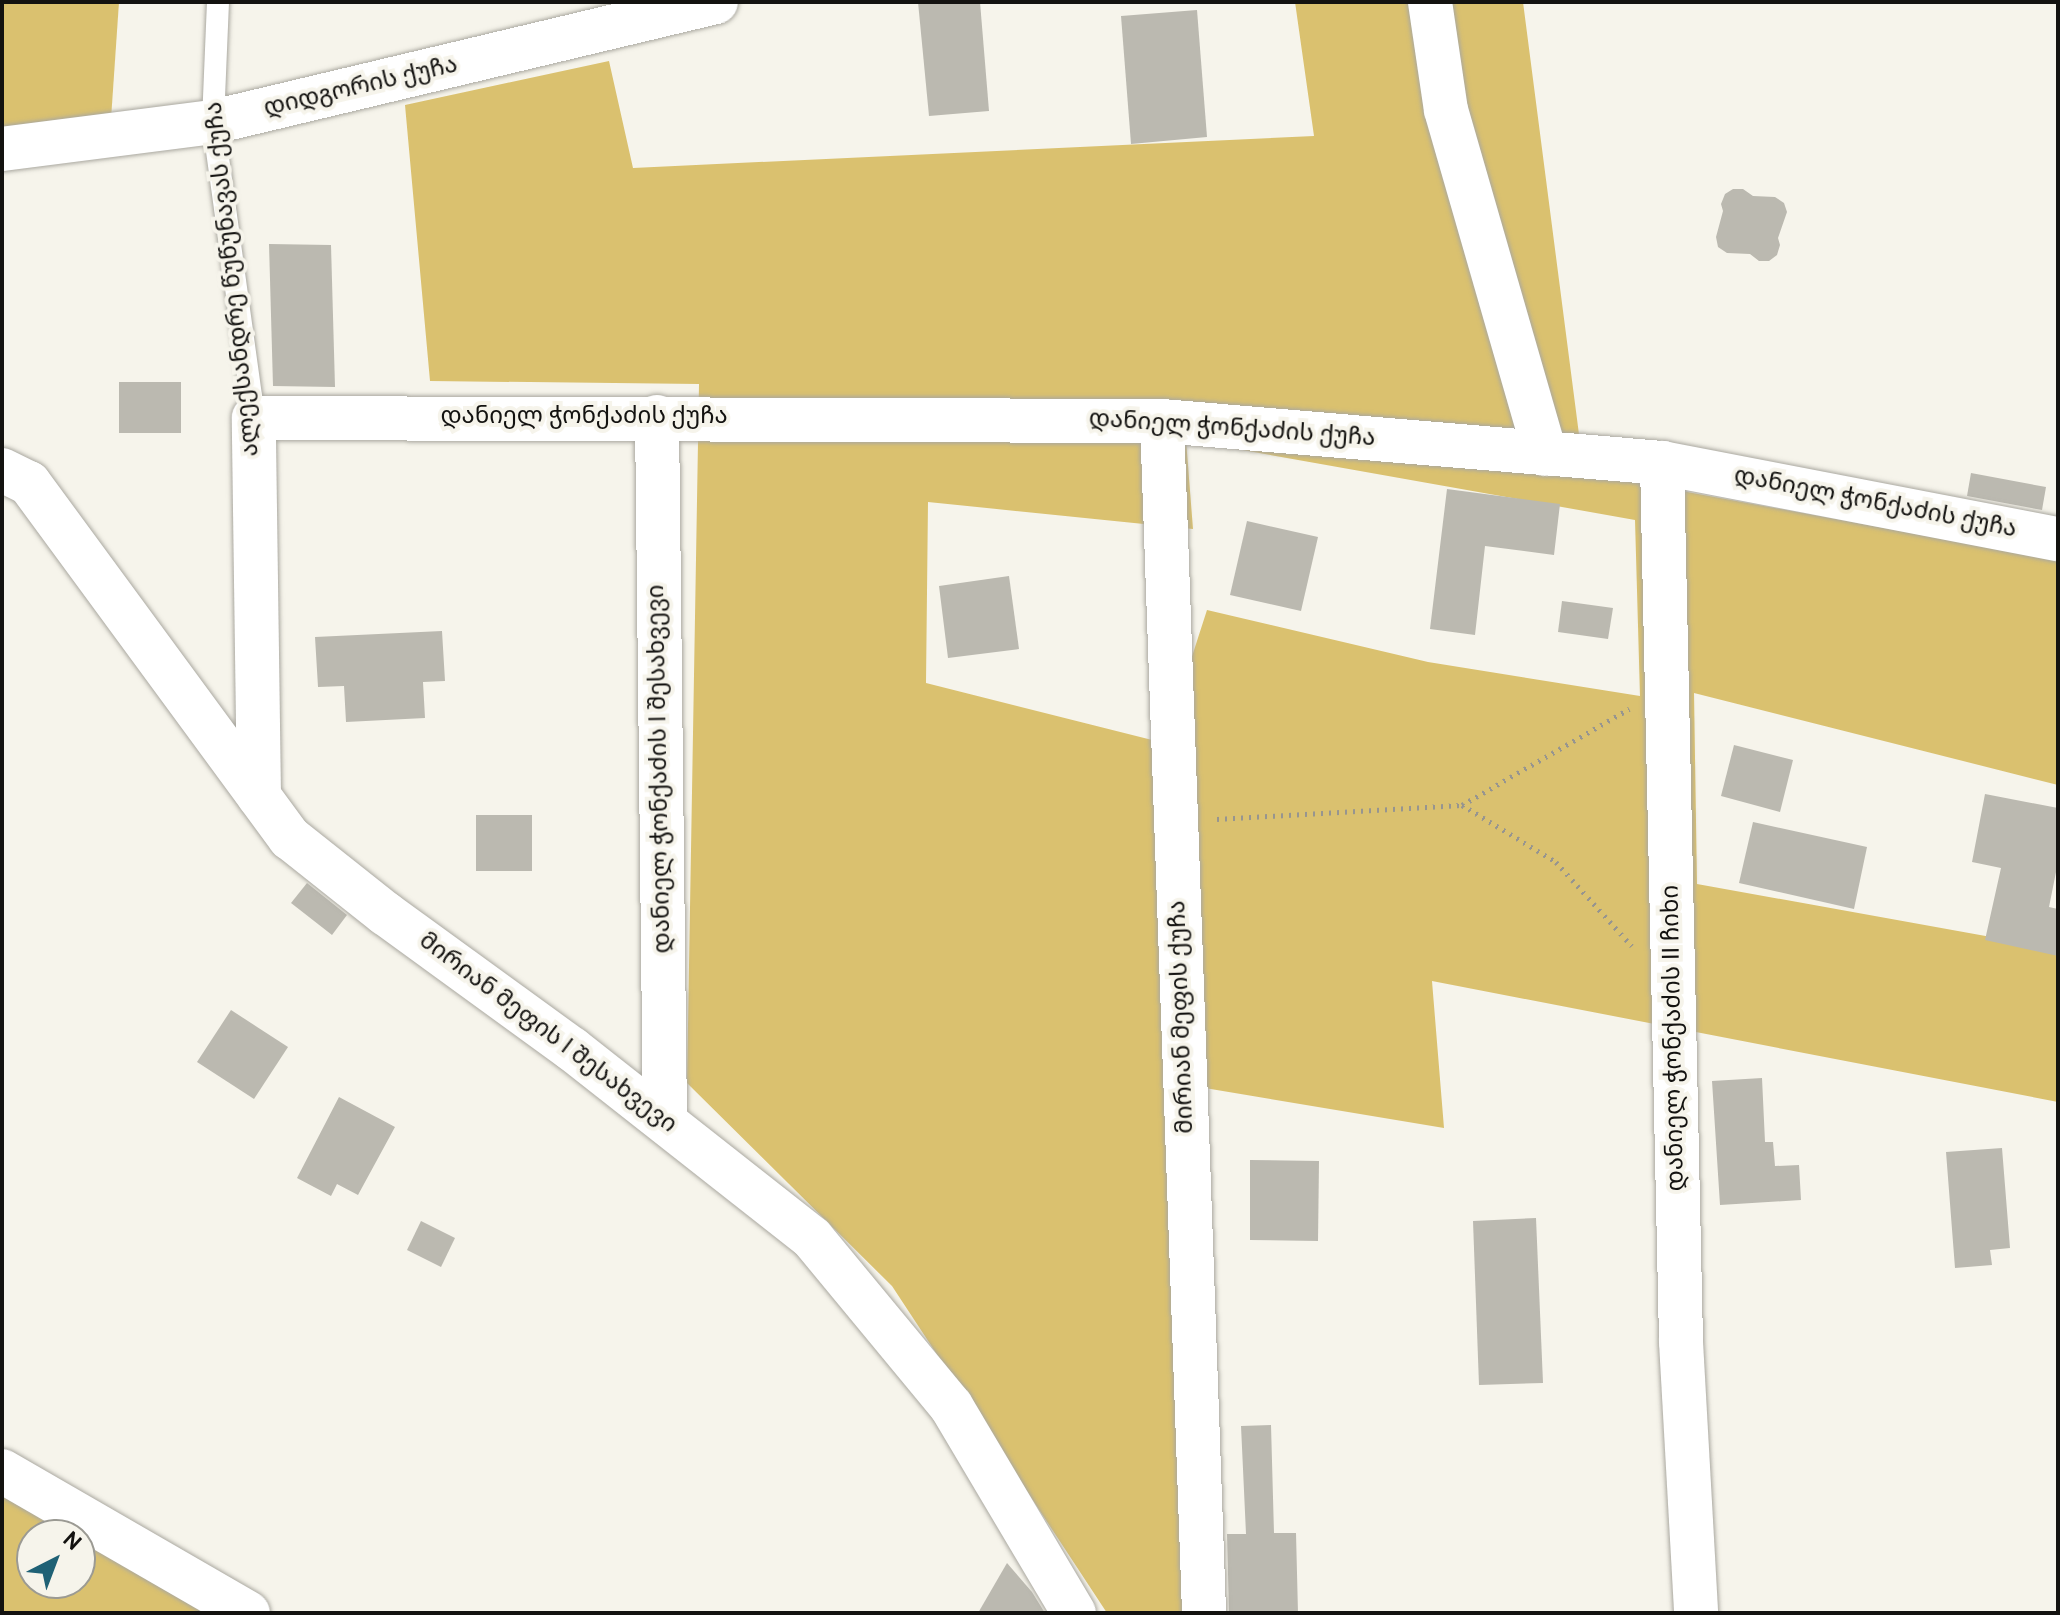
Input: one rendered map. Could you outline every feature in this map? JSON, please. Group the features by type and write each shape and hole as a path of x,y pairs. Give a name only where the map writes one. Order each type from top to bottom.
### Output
{"street":[{"name":"დიდგორის ქუჩა","path":"2,149 213,122 716,2"},
{"path":"1430,2 1446,110 1545,454"},
{"name":"დანიელ ჭონქაძის I შესახვევი","path":"657,417 665,1121"},
{"name":"დანიელ ჭონქაძის ქუჩა","path":"254,418 1162,421 1662,463 2058,539"},
{"name":"ალექსანდრე წუწუნავას ქუჩა","path":"254,418 259,796"},
{"name":"მირიან მეფის ქუჩა","path":"1162,421 1204,1613"},
{"name":"დანიელ ჭონქაძის II ჩიხი","path":"1662,463 1681,1342 1696,1613"},
{"name":"მირიან მეფის I შესახვევი","path":"2,470 29,483 290,838 665,1121 812,1238 951,1406 1074,1613"},
{"path":"2,1471 239,1611"}],"lane":[{"name":"ალექსანდრე წუწუნავას ქუჩა","path":"218,2 213,122 254,418"}],"path":[{"path":"1176,821 1462,805 1668,686"},
{"path":"1462,805 1556,862 1674,992"}],"shaded area":[{"path":"2,2 119,2 111,119 2,132"},
{"path":"1295,2 1523,2 1584,473 2058,560 2058,785 1694,693 1697,884 2058,949 2058,1102 1432,981 1444,1128 1169,1082 1188,1613 1107,1613 892,1286 687,1083 699,384 430,381 405,105 609,61 633,168 1314,136","holes":["1186,440 1635,520 1640,696 1428,662 1207,610 1164,743 926,683 928,502 1193,529"]},
{"path":"2,1493 46,1519 16,1519 16,1599 96,1599 96,1548 206,1613 2,1613"}],"building":[{"path":"918,2 980,2 989,111 929,116"},
{"path":"1197,10 1207,137 1131,144 1121,16"},
{"path":"1733,189 1743,189 1753,196 1775,197 1784,203 1787,212 1778,238 1780,245 1777,255 1769,261 1759,261 1750,254 1727,253 1718,247 1716,237 1723,211 1721,204 1725,194"},
{"path":"269,244 331,245 335,387 273,386"},
{"path":"119,382 181,382 181,433 119,433"},
{"path":"1971,473 2046,487 2042,510 1967,496"},
{"path":"1447,489 1560,504 1554,555 1485,546 1475,635 1430,629"},
{"path":"1247,521 1318,537 1301,611 1230,595"},
{"path":"1009,576 1019,649 948,658 939,586"},
{"path":"1562,601 1613,608 1608,639 1558,632"},
{"path":"442,631 445,681 423,682 425,718 346,722 344,686 318,687 315,637"},
{"path":"1734,745 1793,760 1780,812 1721,796"},
{"path":"1985,794 2058,808 2058,862 2049,907 2058,909 2058,956 1985,940 2001,868 1972,862"},
{"path":"476,815 532,815 532,871 476,871"},
{"path":"1753,822 1867,847 1854,909 1739,883"},
{"path":"307,883 347,915 332,935 291,903"},
{"path":"231,1010 288,1047 254,1099 197,1062"},
{"path":"1762,1078 1765,1142 1773,1142 1775,1166 1799,1165 1801,1200 1720,1205 1712,1081"},
{"path":"339,1097 395,1127 358,1195 337,1184 331,1196 297,1178"},
{"path":"2002,1148 2010,1248 1990,1250 1992,1265 1955,1268 1946,1152"},
{"path":"1250,1160 1319,1161 1318,1241 1250,1240"},
{"path":"1536,1218 1543,1383 1479,1385 1473,1221"},
{"path":"421,1221 455,1238 441,1267 407,1250"},
{"path":"1271,1425 1274,1533 1296,1533 1298,1613 1229,1613 1227,1534 1246,1534 1241,1426"},
{"path":"1007,1563 1032,1592 1045,1613 978,1613"}]}
